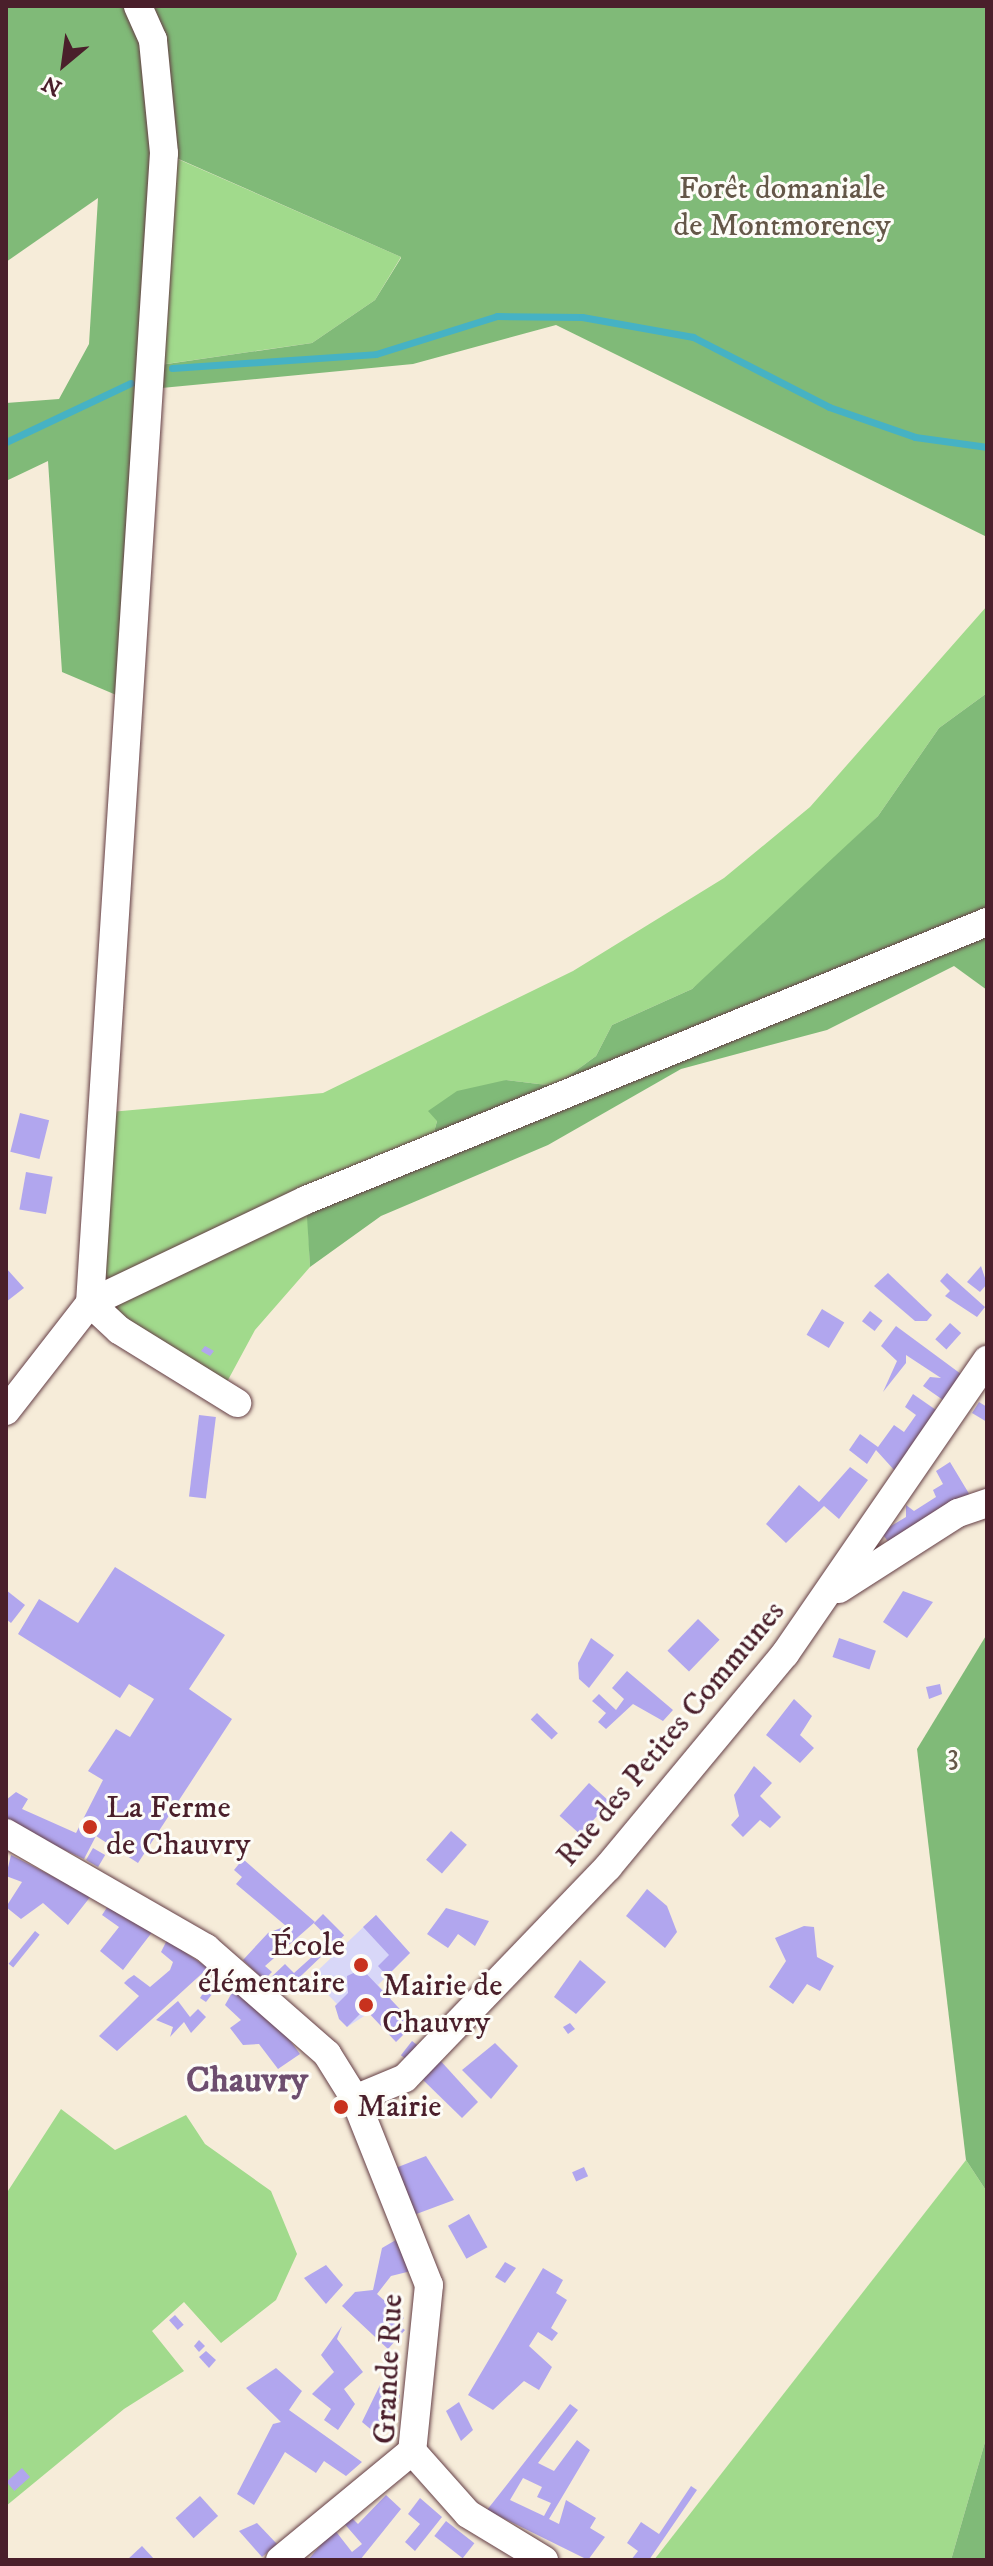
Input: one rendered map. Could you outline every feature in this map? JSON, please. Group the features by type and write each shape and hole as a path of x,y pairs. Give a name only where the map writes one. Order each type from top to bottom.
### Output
{"street":[{"path":"138,6 153,40 166,114 100,1082 90,1303 119,1330 237,1403"},
{"path":"6,1411 90,1303 306,1200 987,922"},
{"name":"Rue des Petites Communes","path":"355,2099 405,2078 515,1968 608,1867 828,1595 987,1360"},
{"path":"828,1595 958,1513 987,1503"},
{"name":"Grande Rue","path":"6,1833 144,1909 257,1985 327,2054 355,2099 429,2285 412,2451 468,2514 544,2560"},
{"path":"280,2560 412,2451"}],"shaded area":[{"name":"École élémentaire","path":"376,1915 410,1953 378,1985 391,1999 347,2027 337,2004 311,1977"}],"green space":[{"name":"Forêt domaniale de Montmorency","path":"6,6 987,6 987,537 556,325 413,364 151,389 128,700 62,672 48,461 6,481 6,403 59,399 89,344 98,198 6,262","holes":["165,153 401,257 375,300 312,343 153,366"]},
{"path":"164,153 401,257 375,300 312,343 152,366"},
{"path":"987,606 987,693 939,728 878,816 735,953 692,989 612,1025 596,1056 555,1086 506,1080 437,1121 433,1136 307,1200 310,1267 255,1330 221,1393 92,1308 99,1113 323,1093 573,971 724,878 810,807"},
{"path":"987,693 987,990 954,966 827,1030 681,1069 548,1145 381,1216 310,1267 306,1200 433,1136 437,1121 428,1111 457,1091 506,1080 555,1086 596,1056 612,1025 692,989 878,816 939,728"},
{"name":"3","path":"987,1634 987,2192 966,2160 917,1749"},
{"path":"61,2109 115,2150 186,2115 205,2144 271,2191 297,2254 276,2300 221,2343 184,2302 152,2331 184,2371 124,2409 6,2506 6,2194"},
{"path":"966,2160 987,2192 987,2435 951,2560 654,2560"},
{"path":"987,2435 987,2560 951,2560"}],"building":[{"path":"20,1113 49,1120 39,1159 10,1152"},
{"path":"26,1172 53,1177 46,1214 19,1209"},
{"path":"981,1266 987,1284 980,1292 967,1282"},
{"path":"6,1268 24,1288 6,1302"},
{"path":"888,1273 932,1315 927,1321 915,1321 874,1286"},
{"path":"947,1273 985,1307 977,1317 945,1296 950,1291 940,1281"},
{"path":"822,1309 844,1322 829,1348 807,1335"},
{"path":"870,1311 883,1321 875,1331 862,1321"},
{"path":"950,1323 961,1333 946,1349 935,1339"},
{"path":"896,1326 961,1374 943,1400 923,1386 930,1377 941,1378 906,1355 906,1363 883,1392 897,1361 881,1346"},
{"path":"205,1346 214,1351 210,1356 201,1351"},
{"path":"913,1394 936,1410 895,1471 876,1450 867,1464 849,1450 860,1434 878,1447 894,1425 904,1432 916,1415 905,1407"},
{"path":"979,1402 987,1407 987,1422 972,1413"},
{"path":"199,1415 216,1417 206,1498 189,1496"},
{"path":"950,1462 971,1497 892,1547 881,1532 906,1517 906,1505 914,1511 936,1497 933,1490 943,1484 936,1471"},
{"path":"850,1467 868,1480 839,1519 824,1506 786,1543 766,1524 799,1485 819,1502"},
{"path":"115,1567 225,1635 189,1689 232,1719 138,1863 96,1836 84,1859 6,1823 6,1800 16,1792 28,1799 22,1809 76,1833 103,1780 88,1771 116,1729 130,1737 154,1699 129,1684 120,1698 18,1634 39,1599 78,1623"},
{"path":"6,1590 25,1605 11,1623 6,1619"},
{"path":"903,1591 933,1602 907,1638 883,1622"},
{"path":"698,1619 720,1640 689,1671 667,1651"},
{"path":"591,1638 614,1655 589,1688 579,1679 578,1663"},
{"path":"839,1638 876,1651 869,1670 832,1657"},
{"path":"627,1671 673,1710 663,1721 633,1704 606,1729 598,1722 606,1713 592,1701 599,1694 616,1710 624,1699 612,1688"},
{"path":"940,1684 942,1694 929,1699 926,1687"},
{"path":"794,1699 812,1716 800,1735 814,1748 800,1763 766,1735"},
{"path":"537,1713 558,1733 552,1740 531,1719"},
{"path":"754,1766 772,1783 760,1796 781,1817 770,1828 760,1820 743,1837 731,1825 739,1816 734,1795"},
{"path":"589,1783 610,1802 580,1834 560,1816"},
{"path":"451,1831 467,1845 442,1873 426,1860"},
{"path":"93,1848 105,1855 98,1867 86,1860"},
{"path":"11,1855 91,1896 68,1925 43,1903 21,1919 6,1907 22,1882 6,1876"},
{"path":"243,1859 315,1922 265,1966 272,1972 264,1980 243,1960 268,1933 286,1926 236,1884 242,1877 234,1870"},
{"path":"647,1889 667,1906 677,1932 665,1948 626,1916"},
{"path":"108,1906 153,1931 123,1970 100,1951 119,1927 102,1915"},
{"path":"446,1908 489,1921 475,1946 458,1934 448,1948 427,1934"},
{"path":"323,1914 344,1935 335,1944 314,1923"},
{"path":"376,1915 410,1953 387,1976 378,1966 389,1955 363,1927"},
{"path":"804,1926 814,1927 817,1957 834,1966 820,1991 807,1984 793,2004 769,1987 786,1961 775,1938"},
{"path":"35,1931 40,1935 13,1967 9,1964"},
{"path":"167,1940 208,1968 117,2051 99,2036 139,1996 124,1983 128,1979 134,1975 150,1987 170,1970 173,1962 161,1952"},
{"path":"323,1947 327,1951 280,1996 266,1982 285,1964 294,1973"},
{"path":"580,1960 606,1982 576,2014 554,1997"},
{"name":"Mairie de Chauvry","path":"362,1969 414,2024 396,2042 365,2009 347,2027 339,2019 335,2006 348,1993 347,1976"},
{"path":"215,1974 223,1980 206,2002 200,1998"},
{"path":"234,1989 277,2023 300,2054 278,2069 259,2044 243,2045 230,2028 241,2020 225,2005"},
{"path":"178,2001 190,2017 198,2009 206,2017 191,2033 184,2022 170,2037 173,2027 156,2020"},
{"path":"570,2023 575,2029 568,2034 563,2027"},
{"path":"412,2041 421,2048 410,2062 401,2055"},
{"path":"495,2043 518,2066 491,2099 462,2070"},
{"path":"438,2058 478,2102 462,2118 421,2078"},
{"path":"426,2156 454,2200 411,2216 393,2169"},
{"path":"584,2167 588,2176 576,2181 572,2172"},
{"path":"469,2214 487,2247 466,2259 448,2226"},
{"path":"401,2237 415,2270 391,2276 377,2294 404,2318 398,2325 405,2330 388,2349 342,2306 355,2292 373,2290 382,2248"},
{"path":"505,2262 516,2268 505,2283 495,2277"},
{"path":"326,2265 343,2285 326,2304 304,2278"},
{"path":"543,2268 563,2280 556,2293 567,2300 551,2328 558,2333 552,2341 538,2332 529,2346 552,2367 539,2390 524,2381 493,2410 468,2395"},
{"path":"175,2315 184,2325 178,2330 169,2320"},
{"path":"342,2326 337,2339 363,2372 344,2389 355,2404 338,2430 324,2420 331,2409 312,2394 334,2372 321,2355"},
{"path":"199,2340 205,2346 199,2352 194,2346"},
{"path":"206,2351 216,2360 209,2368 199,2357"},
{"path":"276,2368 302,2391 289,2410 362,2462 346,2476 324,2461 316,2473 285,2452 254,2505 237,2494 273,2424 281,2422 246,2388"},
{"path":"380,2385 400,2395 395,2417 388,2412 374,2432 362,2422"},
{"path":"459,2402 473,2430 461,2441 446,2411"},
{"path":"570,2404 578,2410 538,2463 554,2471 577,2440 590,2450 549,2519 559,2524 566,2500 596,2518 590,2528 605,2537 588,2560 487,2510","holes":["523,2478 542,2487 537,2497 551,2503 544,2516 510,2500"]},
{"path":"22,2468 30,2477 14,2491 6,2482"},
{"path":"691,2486 697,2490 649,2560 631,2560 638,2551 627,2543 641,2522 659,2534"},
{"path":"386,2495 401,2509 360,2560 308,2560 334,2529 352,2552 362,2544 342,2521 348,2514 358,2524"},
{"path":"200,2496 218,2516 194,2538 175,2518"},
{"path":"420,2498 442,2517 415,2551 405,2542 420,2524 408,2514"},
{"path":"446,2521 474,2543 463,2558 434,2536"},
{"path":"257,2523 277,2544 262,2557 239,2531"},
{"path":"142,2546 155,2560 127,2560"}],"waterway":[{"path":"172,368 376,354 497,316 582,317 693,337 829,407 915,437 987,447"},
{"path":"6,442 131,383"}],"place":[{"name":"La Ferme de Chauvry","path":"90,1827"},
{"name":"École élémentaire","path":"361,1965"},
{"name":"Mairie de Chauvry","path":"366,2005"},
{"name":"Mairie","path":"341,2107"}],"district":[{"name":"Chauvry","path":"247,2081"}]}
